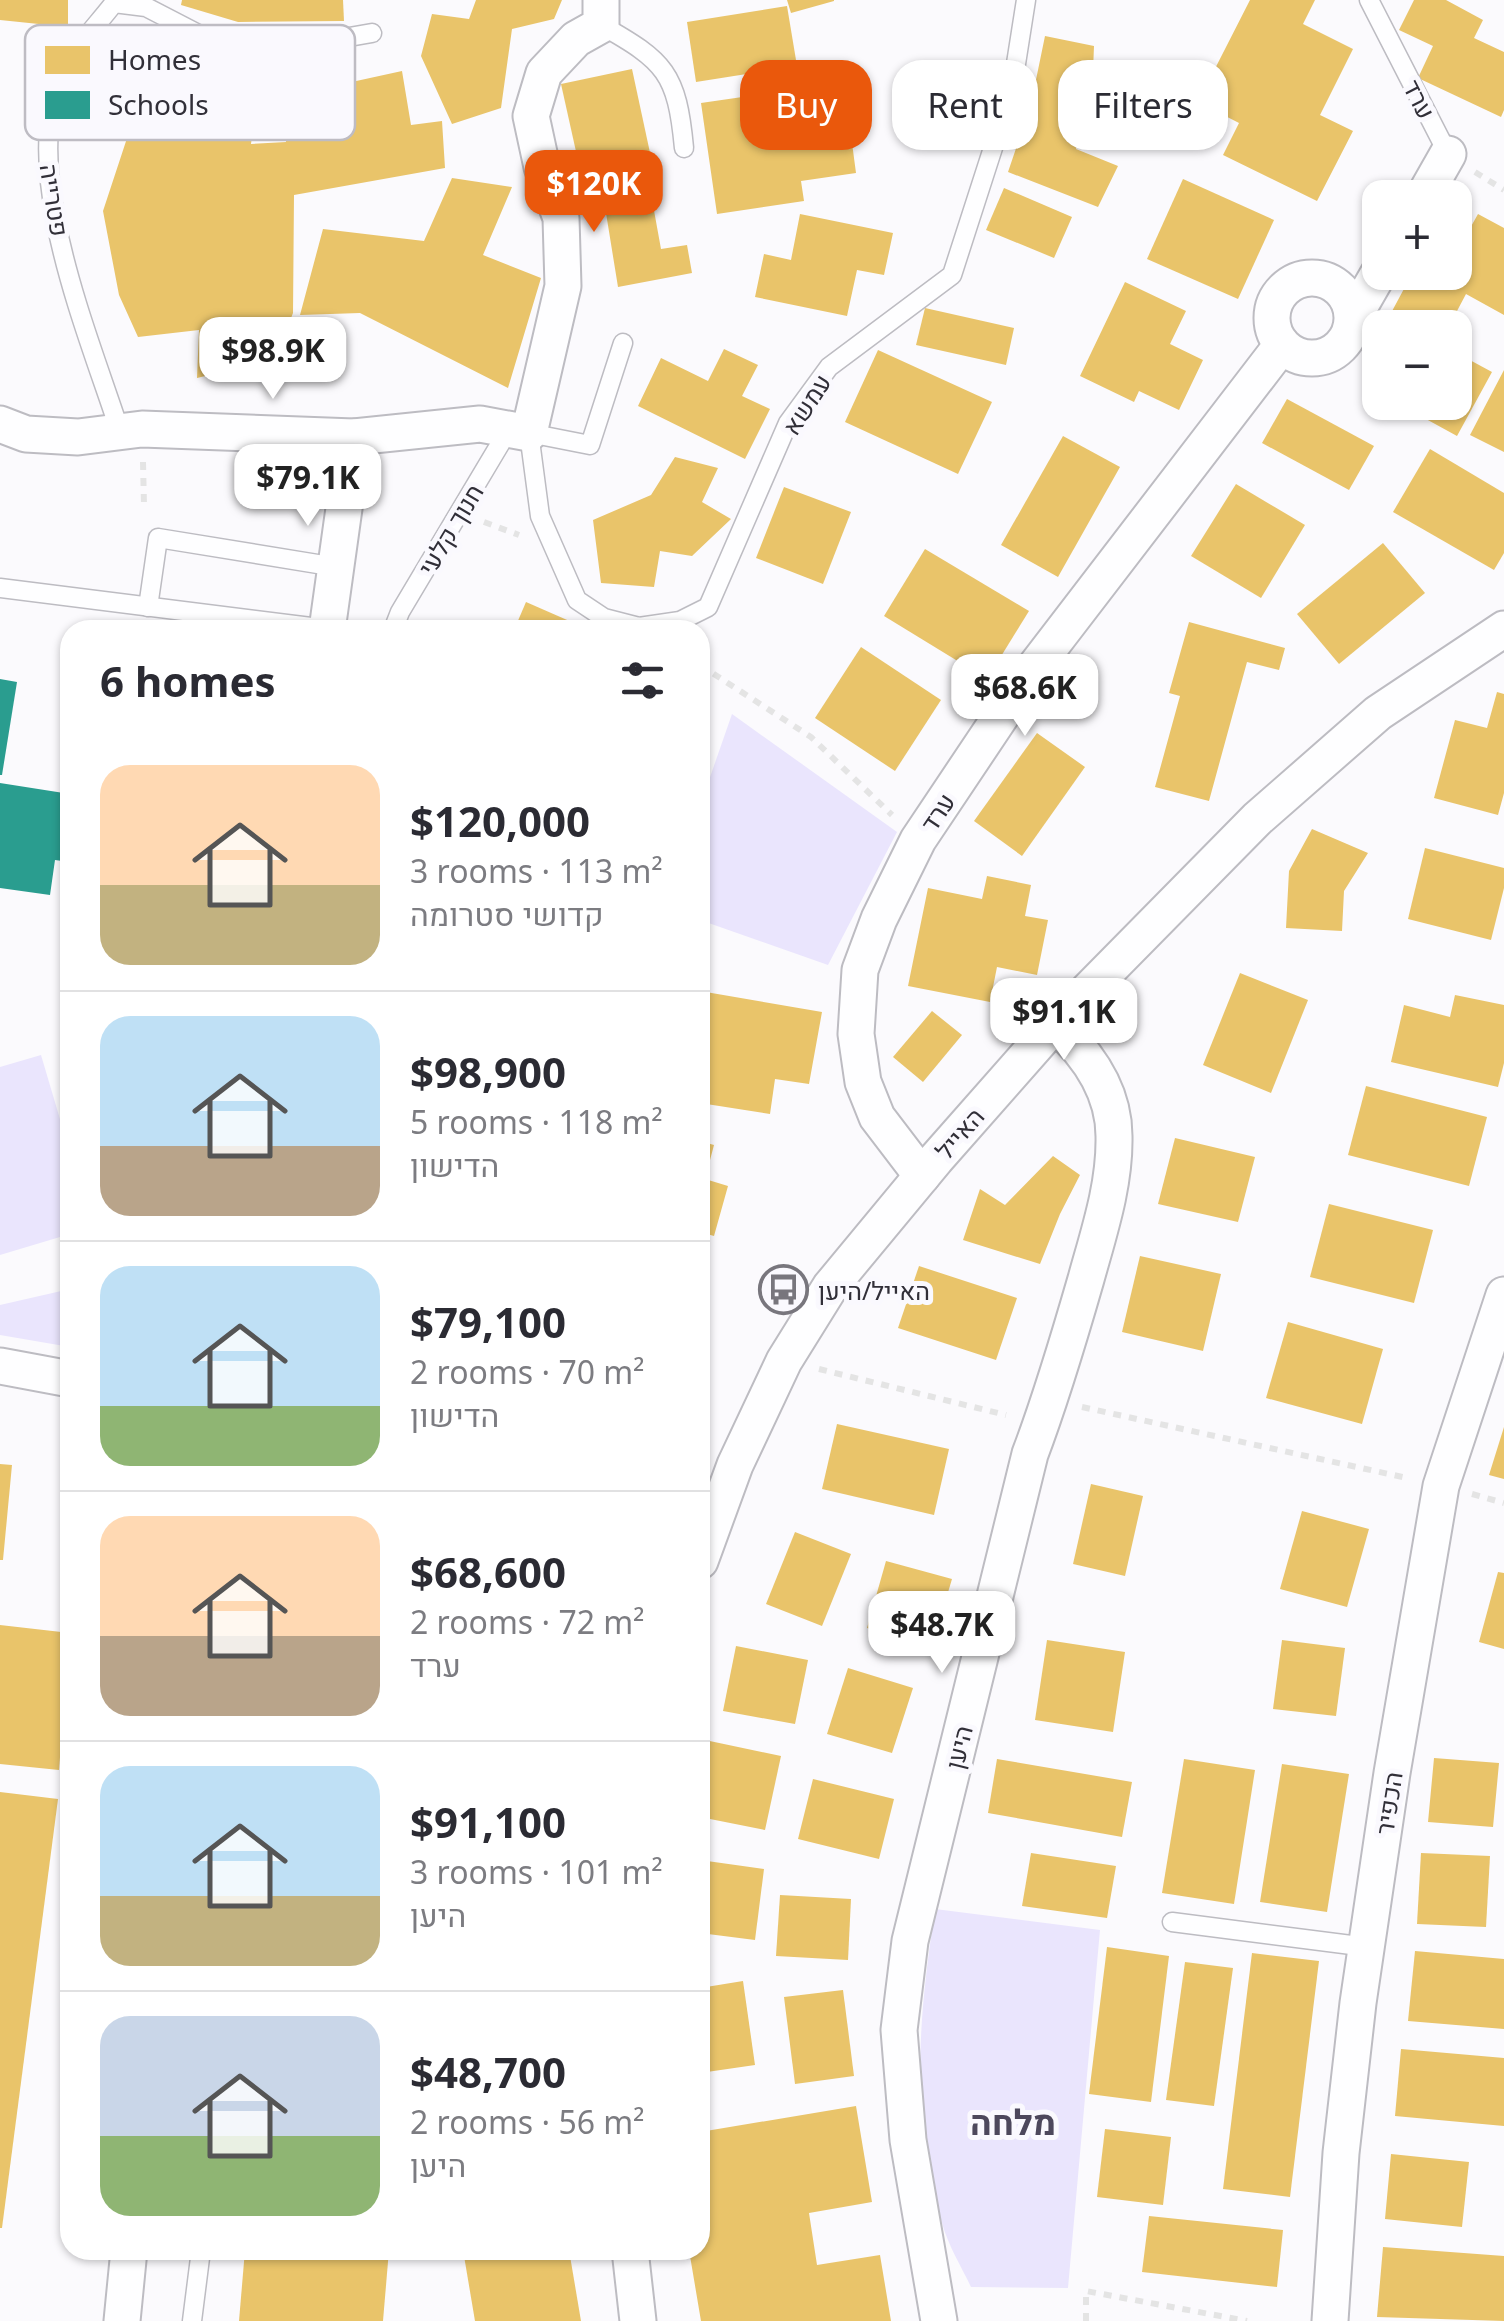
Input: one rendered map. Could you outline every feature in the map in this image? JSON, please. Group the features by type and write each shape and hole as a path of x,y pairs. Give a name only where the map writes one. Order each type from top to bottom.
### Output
{"street":[{"path":"0,424 26,434 78,438 142,429 354,437 480,424 519,431 563,286 562,218 542,167 531,116 544,73 601,12"},
{"name":"ערד","path":"1433,180 1448,154"},
{"path":"1353,318 1348,298 1339,288 1315,278 1302,279 1280,294 1272,318 1282,345 1294,354 1324,357 1343,345 1369,290"},
{"name":"ערד","path":"922,1176 877,1117 863,1082 856,1034 860,970 879,919 918,840 1025,680 1282,345"},
{"path":"329,620 354,437"},
{"name":"האייל","path":"710,1533 759,1408 830,1287 1055,1024 1301,779 1378,713 1504,629"},
{"name":"היען","path":"940,2321 908,2140 898,2030 910,1941 1030,1454 1047,1412 1108,1200 1115,1133 1099,1076 1076,1044 1055,1024"},
{"name":"הכפיר","path":"1330,2321 1341,2152 1392,1772 1441,1486 1504,1295"},
{"path":"0,1366 60,1377"},
{"path":"122,2321 128,2260"},
{"path":"631,2260 638,2321"}],"lane":[{"name":"עמשא","path":"682,620 708,607 788,423 829,367 952,275 1012,89 1026,0"},
{"name":"ערד","path":"1369,0 1448,154"},
{"name":"פטרייה","path":"98,25 114,3 146,7 181,25"},
{"path":"601,12 669,74 680,110 684,148"},
{"name":"פטרייה","path":"355,36 372,33"},
{"name":"פטרייה","path":"49,140 52,209 120,432"},
{"path":"519,431 590,446 623,343"},
{"name":"עמשא","path":"519,431 540,516 576,600 612,620"},
{"name":"חנוך קלעי","path":"397,620 460,513 519,431"},
{"path":"148,607 158,538 336,566"},
{"path":"0,588 250,620"},
{"path":"1172,1922 1367,1947"},
{"path":"192,2321 199,2260"}],"path":[{"path":"460,513 554,548"},
{"path":"710,672 811,737 918,840"},
{"path":"784,1361 1441,1486 1504,1504"},
{"path":"1086,2321 1086,2292 1247,2321"}],"shaded area":[{"path":"732,714 897,832 828,965 710,924 710,777"},
{"path":"41,1055 60,1119 60,1237 0,1255 0,1067"},
{"path":"60,1291 60,1345 0,1335 0,1305"},
{"path":"935,1909 1100,1930 1068,2288 971,2287 945,2231 932,2183 921,2105 921,2028"}],"building: Homes":[{"path":"0,0 68,0 68,25 0,20"},
{"path":"182,0 343,0 344,21 238,22 181,5"},
{"path":"476,0 562,0 554,19 512,29 501,108 452,124 421,56 432,14 469,19"},
{"path":"787,0 834,0 834,1 791,13"},
{"path":"1250,0 1315,0 1303,24 1353,49 1320,115 1353,131 1317,201 1223,155 1239,123 1228,117 1228,60 1219,60"},
{"path":"1414,0 1446,0 1483,20 1474,38 1504,52 1501,117 1418,78 1433,46 1399,30"},
{"path":"787,6 796,60 740,60 740,75 696,82 687,22"},
{"path":"1045,36 1094,46 1093,60 1058,60 1058,150 1078,150 1118,166 1098,207 1008,172 1015,150 1038,150 1038,70"},
{"path":"632,69 655,176 585,192 561,84"},
{"path":"402,71 411,125 442,121 445,168 294,195 293,313 275,359 197,378 199,330 138,337 119,295 103,211 126,140 252,140 251,144 355,140 355,81"},
{"path":"740,97 740,150 853,150 856,173 801,181 804,201 717,214 701,103"},
{"path":"452,178 512,187 483,255 541,278 508,388 360,313 300,315 323,229 424,241"},
{"path":"1183,179 1274,220 1238,299 1147,259"},
{"path":"1004,188 1072,217 1054,258 986,230"},
{"path":"653,205 661,249 687,245 692,273 618,287 606,213"},
{"path":"800,214 893,233 884,275 857,270 847,316 755,297 764,254 791,260"},
{"path":"1478,214 1504,228 1504,315 1466,294 1458,310 1393,310 1403,290 1472,290 1472,225"},
{"path":"1125,282 1186,311 1170,344 1203,360 1179,410 1139,391 1134,402 1080,376"},
{"path":"925,308 1014,328 1006,365 916,345"},
{"path":"724,349 758,365 742,396 770,409 745,459 638,406 661,358 708,381"},
{"path":"878,350 992,402 958,474 845,422"},
{"path":"1472,361 1492,372 1472,409"},
{"path":"1504,370 1504,452 1470,435"},
{"path":"1287,399 1374,446 1349,490 1262,443"},
{"path":"1428,420 1466,420 1457,436"},
{"path":"1063,436 1120,467 1058,577 1001,545"},
{"path":"1430,449 1504,493 1504,553 1494,570 1393,512"},
{"path":"675,457 718,468 702,502 731,519 692,556 660,551 654,587 601,583 593,520 651,495"},
{"path":"1236,484 1305,525 1261,598 1191,556"},
{"path":"784,487 851,512 823,584 756,558"},
{"path":"1383,543 1425,593 1339,664 1297,614"},
{"path":"925,549 1029,611 987,679 884,616"},
{"path":"526,602 567,620 518,620"},
{"path":"1189,622 1285,648 1279,670 1247,662 1209,801 1155,787 1180,696 1169,693"},
{"path":"861,647 941,700 895,771 815,718"},
{"path":"1497,692 1504,694 1504,793 1498,815 1434,798 1455,720 1487,728"},
{"path":"1037,733 1085,767 1022,856 974,821"},
{"path":"1312,829 1368,853 1344,891 1342,931 1286,928 1289,871"},
{"path":"1425,848 1504,868 1504,888 1491,940 1408,919"},
{"path":"987,876 1031,885 1025,916 1048,920 1037,975 997,967 990,1002 908,986 928,888 982,899"},
{"path":"1240,973 1308,1000 1271,1093 1203,1065"},
{"path":"710,993 822,1012 809,1084 775,1079 770,1114 710,1105"},
{"path":"1455,995 1504,1005 1504,1063 1498,1087 1391,1062 1404,1005 1450,1017"},
{"path":"932,1011 962,1035 923,1082 893,1057"},
{"path":"1366,1086 1487,1117 1469,1186 1348,1155"},
{"path":"1175,1138 1255,1157 1238,1222 1158,1204"},
{"path":"1053,1156 1080,1175 1040,1264 963,1240 980,1189 1005,1205"},
{"path":"710,1181 728,1186 714,1236 710,1235"},
{"path":"1329,1204 1433,1230 1414,1303 1310,1277"},
{"path":"1140,1256 1221,1274 1203,1351 1122,1332"},
{"path":"919,1266 1017,1298 996,1360 898,1328"},
{"path":"1288,1322 1383,1349 1362,1424 1266,1398"},
{"path":"837,1424 949,1449 934,1515 822,1489"},
{"path":"1504,1427 1504,1479 1489,1475"},
{"path":"0,1464 12,1465 3,1560 0,1560"},
{"path":"1091,1484 1143,1496 1125,1576 1073,1564"},
{"path":"1302,1511 1369,1529 1347,1607 1280,1589"},
{"path":"795,1532 851,1554 822,1626 766,1604"},
{"path":"886,1561 952,1579 932,1646 867,1628"},
{"path":"1498,1572 1504,1573 1504,1649 1479,1642"},
{"path":"0,1625 60,1632 59,1770 0,1764"},
{"path":"1047,1640 1125,1652 1113,1732 1035,1720"},
{"path":"1282,1640 1345,1648 1336,1716 1273,1709"},
{"path":"736,1646 808,1660 795,1724 723,1711"},
{"path":"848,1668 913,1688 892,1753 827,1734"},
{"path":"710,1741 781,1756 765,1830 710,1819"},
{"path":"1434,1758 1499,1763 1493,1827 1428,1822"},
{"path":"997,1759 1132,1782 1122,1837 988,1813"},
{"path":"1184,1759 1255,1770 1234,1904 1162,1893"},
{"path":"1282,1764 1349,1774 1327,1912 1260,1902"},
{"path":"813,1779 894,1799 879,1859 798,1839"},
{"path":"0,1792 58,1799 2,2228 0,2228"},
{"path":"1031,1853 1116,1866 1107,1918 1022,1906"},
{"path":"1421,1853 1490,1856 1486,1927 1417,1924"},
{"path":"710,1861 764,1869 755,1940 710,1934"},
{"path":"780,1895 851,1899 848,1960 776,1956"},
{"path":"1107,1947 1169,1956 1151,2102 1089,2094"},
{"path":"1415,1951 1504,1959 1504,2029 1408,2021"},
{"path":"1252,1953 1319,1961 1290,2197 1223,2189"},
{"path":"1185,1962 1233,1968 1214,2106 1166,2100"},
{"path":"743,1981 755,2065 710,2072 710,1986"},
{"path":"843,1990 854,2076 795,2084 784,1997"},
{"path":"1401,2049 1504,2058 1504,2126 1395,2116"},
{"path":"856,2106 872,2202 809,2213 817,2265 880,2255 891,2321 701,2321 691,2260 710,2260 710,2130"},
{"path":"1105,2129 1171,2137 1163,2205 1097,2197"},
{"path":"1391,2154 1469,2162 1462,2227 1385,2219"},
{"path":"1149,2216 1283,2230 1277,2287 1142,2272"},
{"path":"1383,2247 1504,2256 1504,2321 1377,2317"},
{"path":"244,2260 388,2260 383,2321 239,2321"},
{"path":"465,2260 571,2260 581,2321 475,2321"}],"building: Schools":[{"path":"0,679 17,682 2,775 0,775"},
{"path":"0,783 60,792 60,861 55,860 50,895 0,888"}],"place":[{"name":"האייל/היען","path":"783,1290"}],"district":[{"name":"מלחה","path":"1013,2121"}]}
